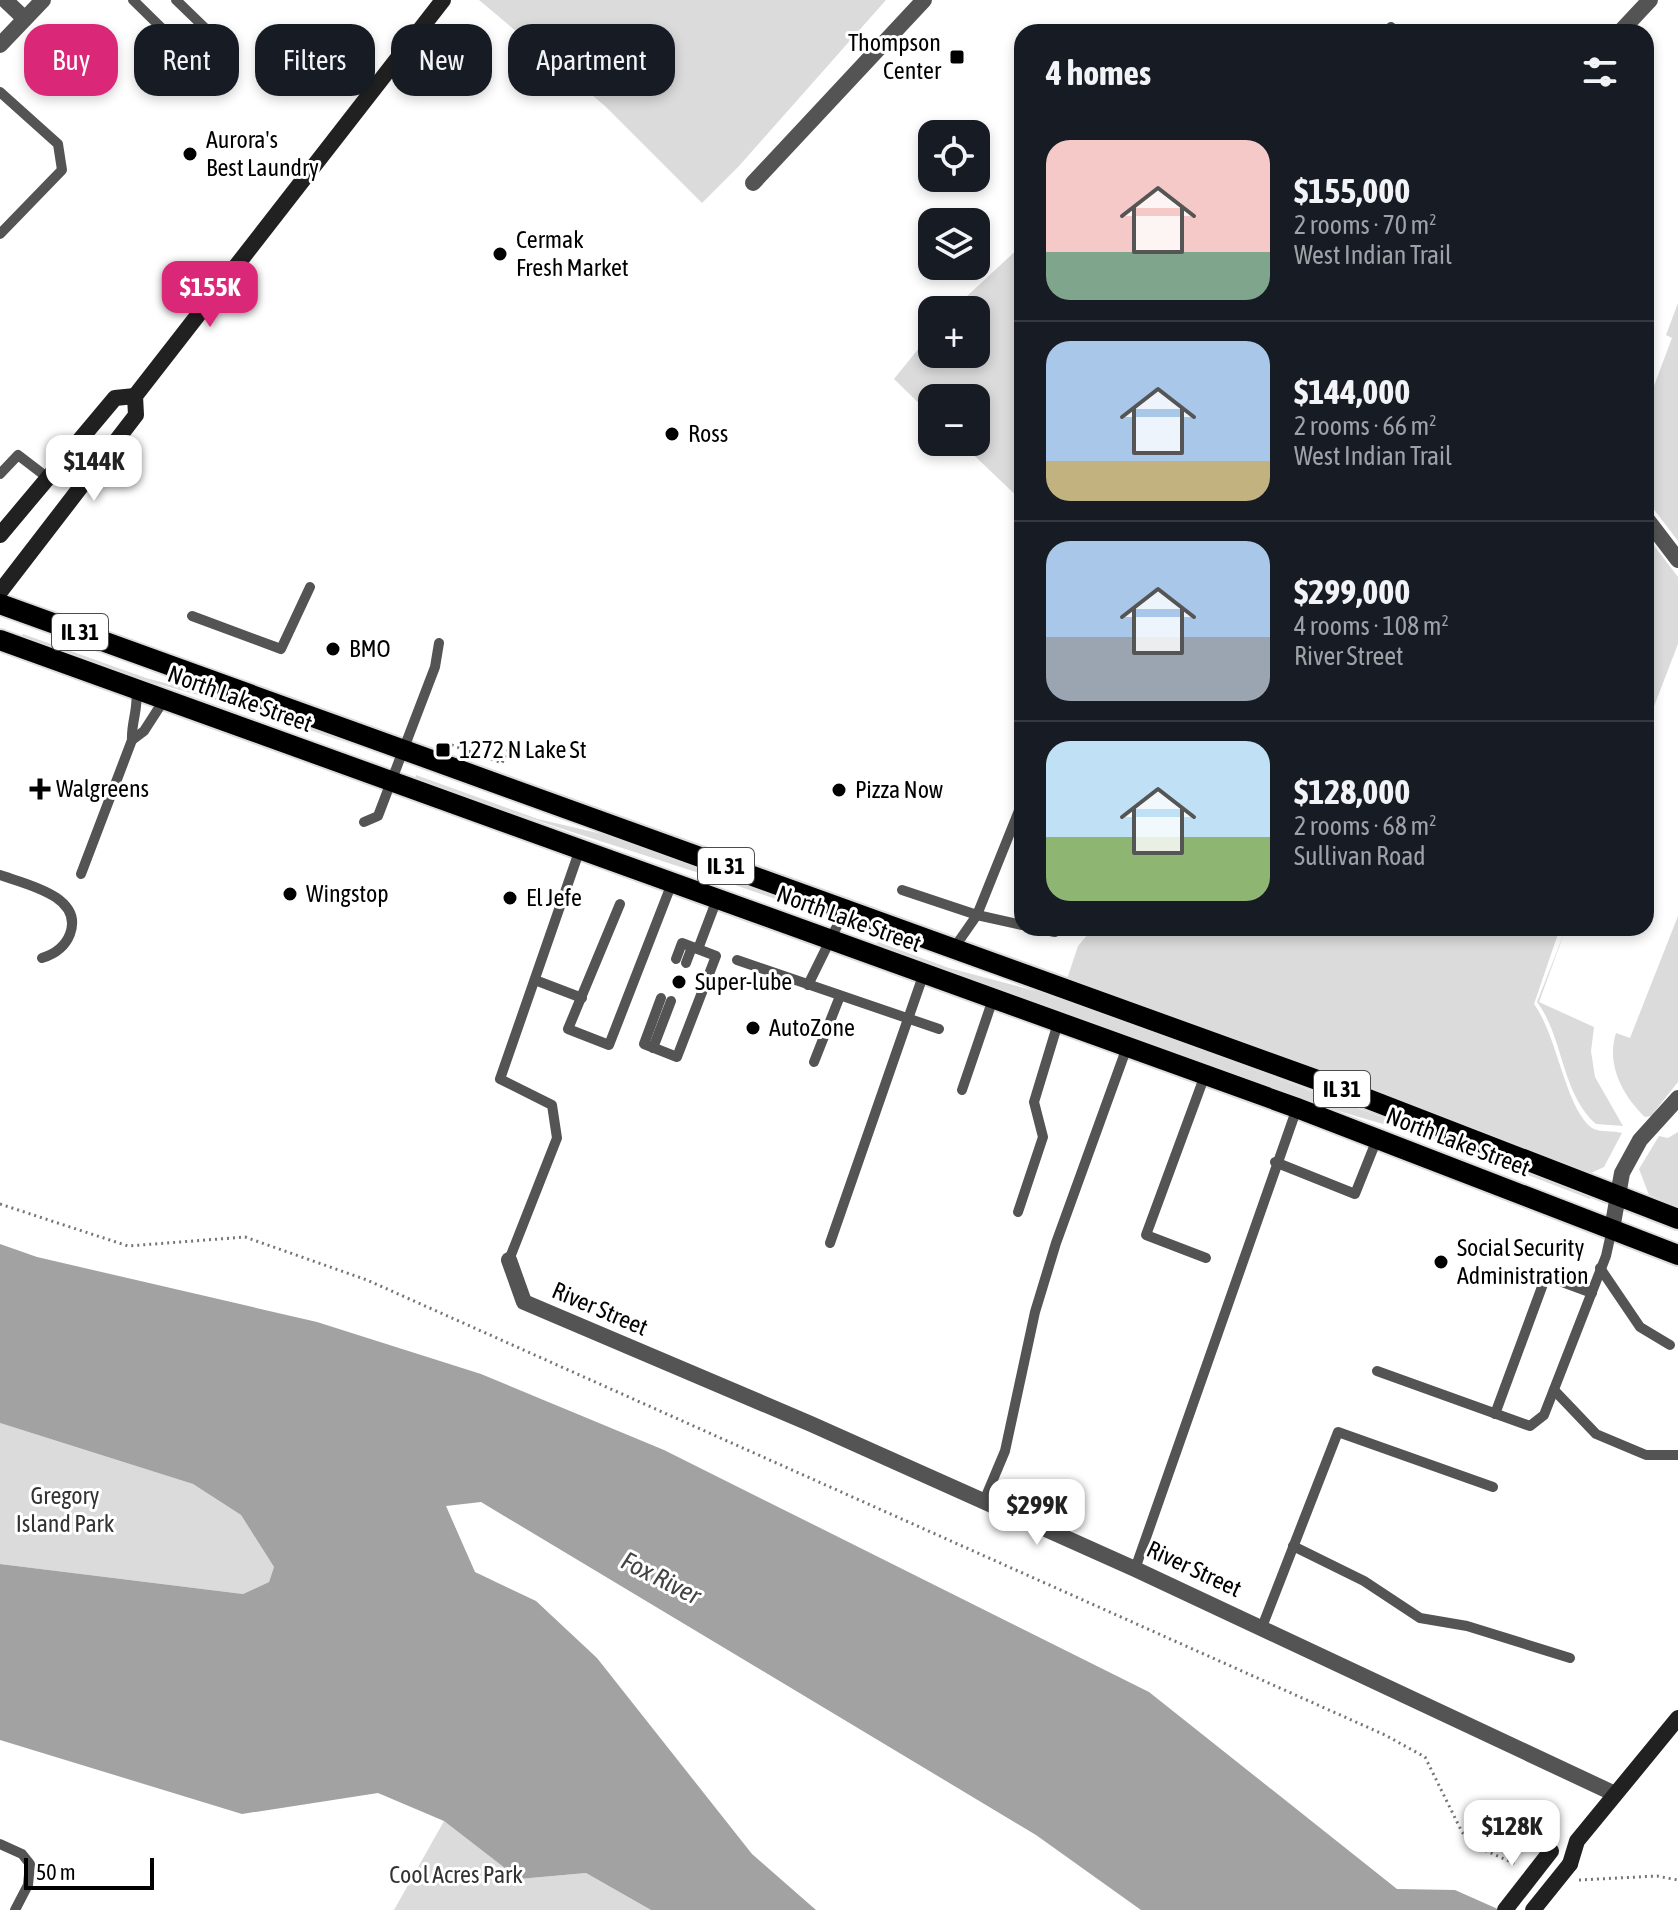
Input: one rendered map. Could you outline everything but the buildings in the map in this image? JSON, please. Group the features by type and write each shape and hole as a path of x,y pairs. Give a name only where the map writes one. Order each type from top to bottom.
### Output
{"main road":[{"path":"0,592 136,415 135,396 443,0"},
{"path":"0,535 115,398 135,396"},
{"name":"North Lake Street","path":"0,604 1345,1090 1678,1219"},
{"name":"North Lake Street","path":"0,640 1297,1108 1678,1255"},
{"path":"1533,1910 1572,1872 1577,1841 1678,1718"},
{"path":"1505,1910 1551,1851 1577,1841"}],"street":[{"path":"5,0 24,18"},
{"path":"0,45 43,0"},
{"path":"753,183 924,0"},
{"path":"1628,24 1650,0"},
{"path":"1654,528 1678,560"},
{"path":"1612,1229 1622,1173 1640,1140 1678,1098"},
{"name":"River Street","path":"509,1260 524,1302 1135,1569 1615,1794"}],"lane":[{"path":"133,0 182,48 204,27 176,0"},
{"path":"0,92 58,144 62,170 0,234"},
{"path":"0,474 18,455 48,478"},
{"path":"192,616 281,649 310,587"},
{"path":"364,822 378,816 435,667 439,643"},
{"path":"81,874 132,740 131,728 138,704 136,690"},
{"path":"132,740 144,731 164,700"},
{"path":"954,948 977,915 1014,823"},
{"path":"509,1260 557,1138 552,1105 500,1079 580,849"},
{"path":"0,875 49,893 70,911 72,925 69,938 57,953 42,958"},
{"path":"620,904 568,1029 609,1045 672,883"},
{"path":"902,890 977,915 1014,923"},
{"path":"695,948 717,899"},
{"path":"808,985 845,910"},
{"path":"666,1000 644,1044 677,1057 716,956 682,943 681,961"},
{"path":"737,960 939,1029"},
{"path":"830,1243 924,973"},
{"path":"535,980 582,998"},
{"path":"814,1062 840,996"},
{"path":"962,1090 993,999"},
{"path":"1018,1212 1043,1137 1034,1102 1058,1023"},
{"path":"984,1501 1005,1451 1035,1312 1056,1243 1127,1047"},
{"path":"1205,1075 1146,1235 1206,1258"},
{"path":"1135,1569 1275,1162 1297,1108"},
{"path":"1275,1162 1355,1194 1377,1139"},
{"path":"1377,1371 1530,1426 1544,1415 1592,1293 1612,1229"},
{"path":"1600,1268 1640,1327 1670,1345"},
{"path":"1495,1414 1546,1276 1592,1293"},
{"path":"1554,1390 1596,1434 1646,1455 1678,1455"},
{"path":"1262,1627 1338,1432 1493,1487"},
{"path":"1293,1546 1364,1581 1420,1618 1467,1626 1570,1658"},
{"path":"0,1844 22,1854 30,1864 28,1885 15,1910"}],"path":[{"path":"446,743 502,763 511,743"},
{"path":"0,1204 128,1246 245,1237 367,1280 1385,1735 1425,1757 1462,1832 1475,1846 1522,1866"},
{"path":"1572,1872 1657,1876 1678,1880"}],"green space":[{"path":"479,0 886,0 739,166 702,203 593,96 675,96 675,24 508,24"},
{"path":"1014,252 1014,493 975,456 990,456 990,384 918,384 918,402 894,379 918,349 918,368 990,368 990,296 967,296 984,280 990,280 990,275"},
{"path":"1678,303 1678,541 1654,510 1654,386 1672,338 1666,335"},
{"path":"1654,546 1678,577 1678,644 1654,706"},
{"path":"23,634 146,678 252,706 356,746 249,709 129,676 21,637"},
{"path":"416,775 538,819 619,838 813,909 806,910 464,796 415,779"},
{"path":"1678,916 1678,1082 1651,1116 1645,1117 1629,1099 1618,1078 1613,1045 1616,1033 1630,1038"},
{"path":"1086,936 1557,936 1534,1004 1583,1118 1595,1130 1622,1133 1604,1167 1591,1173 1067,979 1078,946"},
{"path":"1563,936 1539,1002 1594,1027 1591,1051 1595,1077 1623,1126 1596,1124 1585,1111 1569,1081 1546,1016 1537,1002"},
{"path":"878,942 949,968 1059,997 1591,1195 1590,1199 1438,1140 1335,1110 876,946"},
{"path":"1678,1132 1678,1207 1649,1195 1639,1169 1659,1136 1668,1138"},
{"name":"Gregory Island Park","path":"0,1423 193,1484 241,1515 274,1567 269,1582 243,1594 0,1564"},
{"name":"Cool Acres Park","path":"444,1821 519,1879 586,1873 651,1910 394,1910"}],"water":[{"name":"Fox River","path":"0,1244 37,1257 317,1322 481,1374 664,1450 1149,1692 1397,1889 1455,1890 1500,1910 1141,1910 1036,1835 481,1502 446,1506 475,1572 536,1601 597,1658 752,1854 816,1910 651,1910 586,1873 519,1879 444,1821 378,1793 242,1814 0,1740 0,1564 243,1594 269,1582 274,1567 241,1515 193,1484 0,1423"}],"place":[{"name":"Thompson Center","path":"957,57"},
{"name":"Aurora's Best Laundry","path":"190,154"},
{"name":"Cermak Fresh Market","path":"500,254"},
{"name":"Ross","path":"672,434"},
{"name":"BMO","path":"333,649"},
{"name":"1272 N Lake St","path":"443,750"},
{"name":"Walgreens","path":"40,789"},
{"name":"Pizza Now","path":"839,790"},
{"name":"Wingstop","path":"290,894"},
{"name":"El Jefe","path":"510,898"},
{"name":"Super-lube","path":"679,982"},
{"name":"AutoZone","path":"753,1028"},
{"name":"Social Security Administration","path":"1441,1262"}]}
